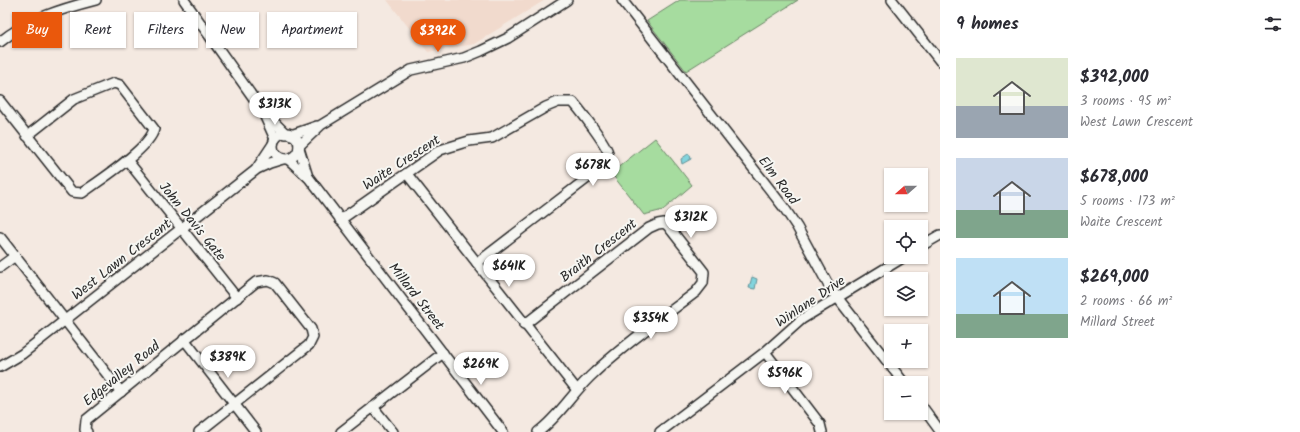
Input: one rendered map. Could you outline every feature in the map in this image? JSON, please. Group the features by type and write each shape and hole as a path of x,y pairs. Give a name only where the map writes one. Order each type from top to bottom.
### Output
{"street":[{"path":"0,42 11,33 55,10 79,2 96,0"},
{"path":"184,0 262,110 296,139 299,147"},
{"path":"262,110 274,142 274,152 286,159 295,155 299,147 321,125 411,70 464,58 481,51 508,38 567,0"},
{"name":"Elm Road","path":"622,0 785,209 797,227 837,298 898,376"},
{"path":"892,0 940,61"},
{"path":"0,101 27,136 72,192 82,193 127,160 152,137 154,129 120,85 114,83 74,99 27,136"},
{"name":"Waite Crescent","path":"340,220 440,150 469,141 492,138 546,107 558,102 573,102 604,145 608,153 607,160 602,167 477,263"},
{"path":"274,142 278,136 321,125"},
{"name":"West Lawn Crescent","path":"256,169 274,142"},
{"name":"Millard Street","path":"299,147 309,178"},
{"name":"West Lawn Crescent","path":"0,367 22,354 256,169 270,163 286,159"},
{"name":"Millard Street","path":"286,159 309,178 502,432"},
{"name":"John Davis Gate","path":"127,160 237,298"},
{"path":"407,174 524,325 577,390"},
{"name":"Braith Crescent","path":"524,325 649,228 658,224 664,223 668,226 704,272 703,283 696,292 616,354 577,390 551,422 538,432"},
{"path":"928,242 940,235"},
{"path":"0,237 121,392"},
{"path":"0,267 15,256"},
{"name":"Winlane Drive","path":"660,432 765,352 802,319 893,264"},
{"path":"199,432 234,404 309,345 313,337 311,329 275,283 268,280 256,282 184,339 234,404 256,432"},
{"name":"Edgevalley Road","path":"87,432 86,420 184,339"},
{"path":"765,352 820,424 822,432"},
{"path":"341,432 443,353"},
{"path":"373,407 393,432"},
{"path":"928,415 940,431"}],"shaded area":[{"path":"387,0 545,0 474,44 428,52"}],"green space":[{"path":"680,0 798,0 686,71 647,21"},
{"path":"655,138 692,185 663,210 644,215 611,173"}],"water":[{"path":"688,154 690,155 691,159 682,164 681,159"},
{"path":"752,277 757,279 755,289 749,288"}]}
